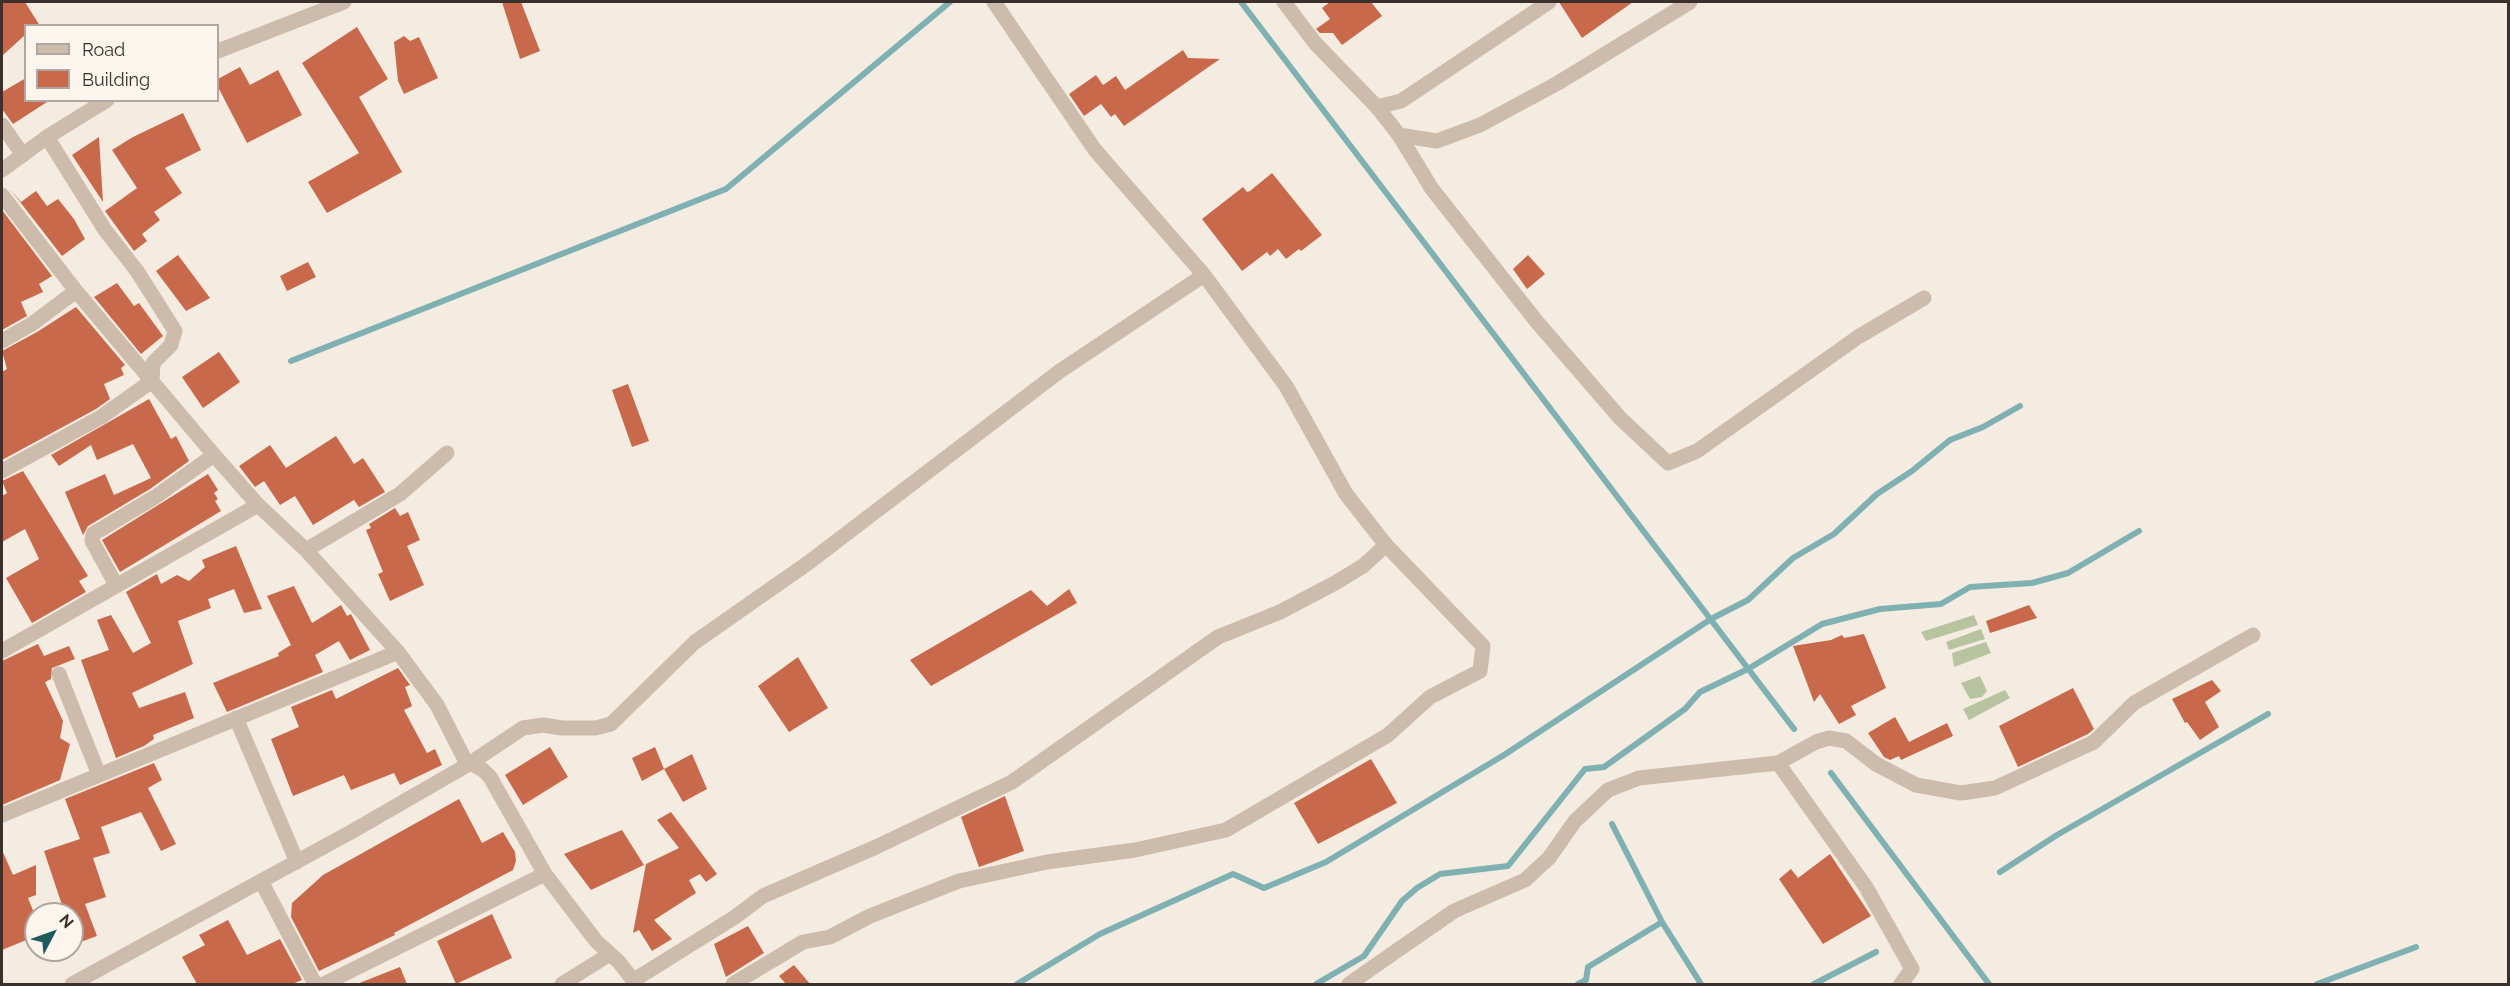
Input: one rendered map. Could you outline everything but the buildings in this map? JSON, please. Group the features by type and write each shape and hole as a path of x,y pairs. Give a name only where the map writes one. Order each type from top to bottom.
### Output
{"street":[{"path":"219,51 344,2"},
{"path":"733,984 803,942 830,937 870,916 959,881 1047,862 1135,850 1226,830 1388,735 1430,697 1480,671 1483,646 1386,545 1347,494 1286,386 1204,275 1095,150 994,2"},
{"path":"1284,2 1315,43 1377,107 1399,135 1432,189 1537,322 1620,418 1668,463 1697,452 1857,338 1924,298"},
{"path":"1377,107 1401,101 1549,2"},
{"path":"1399,135 1437,141 1480,125 1558,83 1690,2"},
{"path":"2,170 47,137 104,102"},
{"path":"2,125 23,155"},
{"path":"47,137 105,230 136,271 175,331 171,345 153,363 152,381"},
{"path":"2,195 76,291 214,455 258,505 306,550 398,652 437,705 469,764 483,770 490,777 545,874 596,941 635,982 735,917 763,896 876,848 1012,782 1218,637 1280,612 1335,583 1363,566 1386,545"},
{"path":"72,984 297,862 469,764 523,728 543,725 562,728 595,728 611,724 695,642 808,563 1060,371 1204,275"},
{"path":"2,341 32,324 76,291"},
{"path":"2,471 101,417 152,381"},
{"path":"306,550 400,494 447,453"},
{"path":"116,585 92,541 93,534 146,503 214,455"},
{"path":"2,651 258,505"},
{"path":"1349,984 1454,911 1525,880 1549,858 1575,821 1608,790 1640,777 1778,764 1816,742 1838,739 1853,745 1889,772 1916,785 1961,794 1995,788 2094,742 2134,703 2253,635"},
{"path":"2,814 398,652"},
{"path":"59,674 99,775"},
{"path":"236,718 297,862"},
{"path":"1778,764 1866,888 1912,969 1901,984"},
{"path":"324,984 545,874"},
{"path":"261,881 315,984"},
{"path":"562,984 610,954"}],"green space":[{"path":"1974,615 1978,625 1926,641 1921,632"},
{"path":"1981,629 1985,639 1949,650 1946,642"},
{"path":"1986,642 1991,653 1954,667 1952,653"},
{"path":"1980,676 1987,691 1982,697 1970,699 1961,683"},
{"path":"2005,690 2010,698 1969,720 1963,709"}],"waterway":[{"path":"291,361 726,189 950,2"},
{"path":"1241,2 1794,729"},
{"path":"1017,984 1100,934 1233,874 1264,888 1326,862 1504,755 1711,619 1748,600 1793,558 1834,534 1877,494 1912,471 1950,440 1983,427 2020,406"},
{"path":"1316,984 1364,956 1402,901 1417,888 1440,874 1508,866 1585,769 1604,767 1685,709 1700,692 1748,669 1822,624 1880,609 1941,604 1970,587 2032,583 2068,573 2139,531"},
{"path":"2000,872 2057,835 2268,714"},
{"path":"1831,773 1989,984"},
{"path":"1612,824 1662,922 1701,984"},
{"path":"1578,984 1586,980 1588,967 1662,922"},
{"path":"2317,984 2416,947"},
{"path":"1814,984 1876,952"}]}
